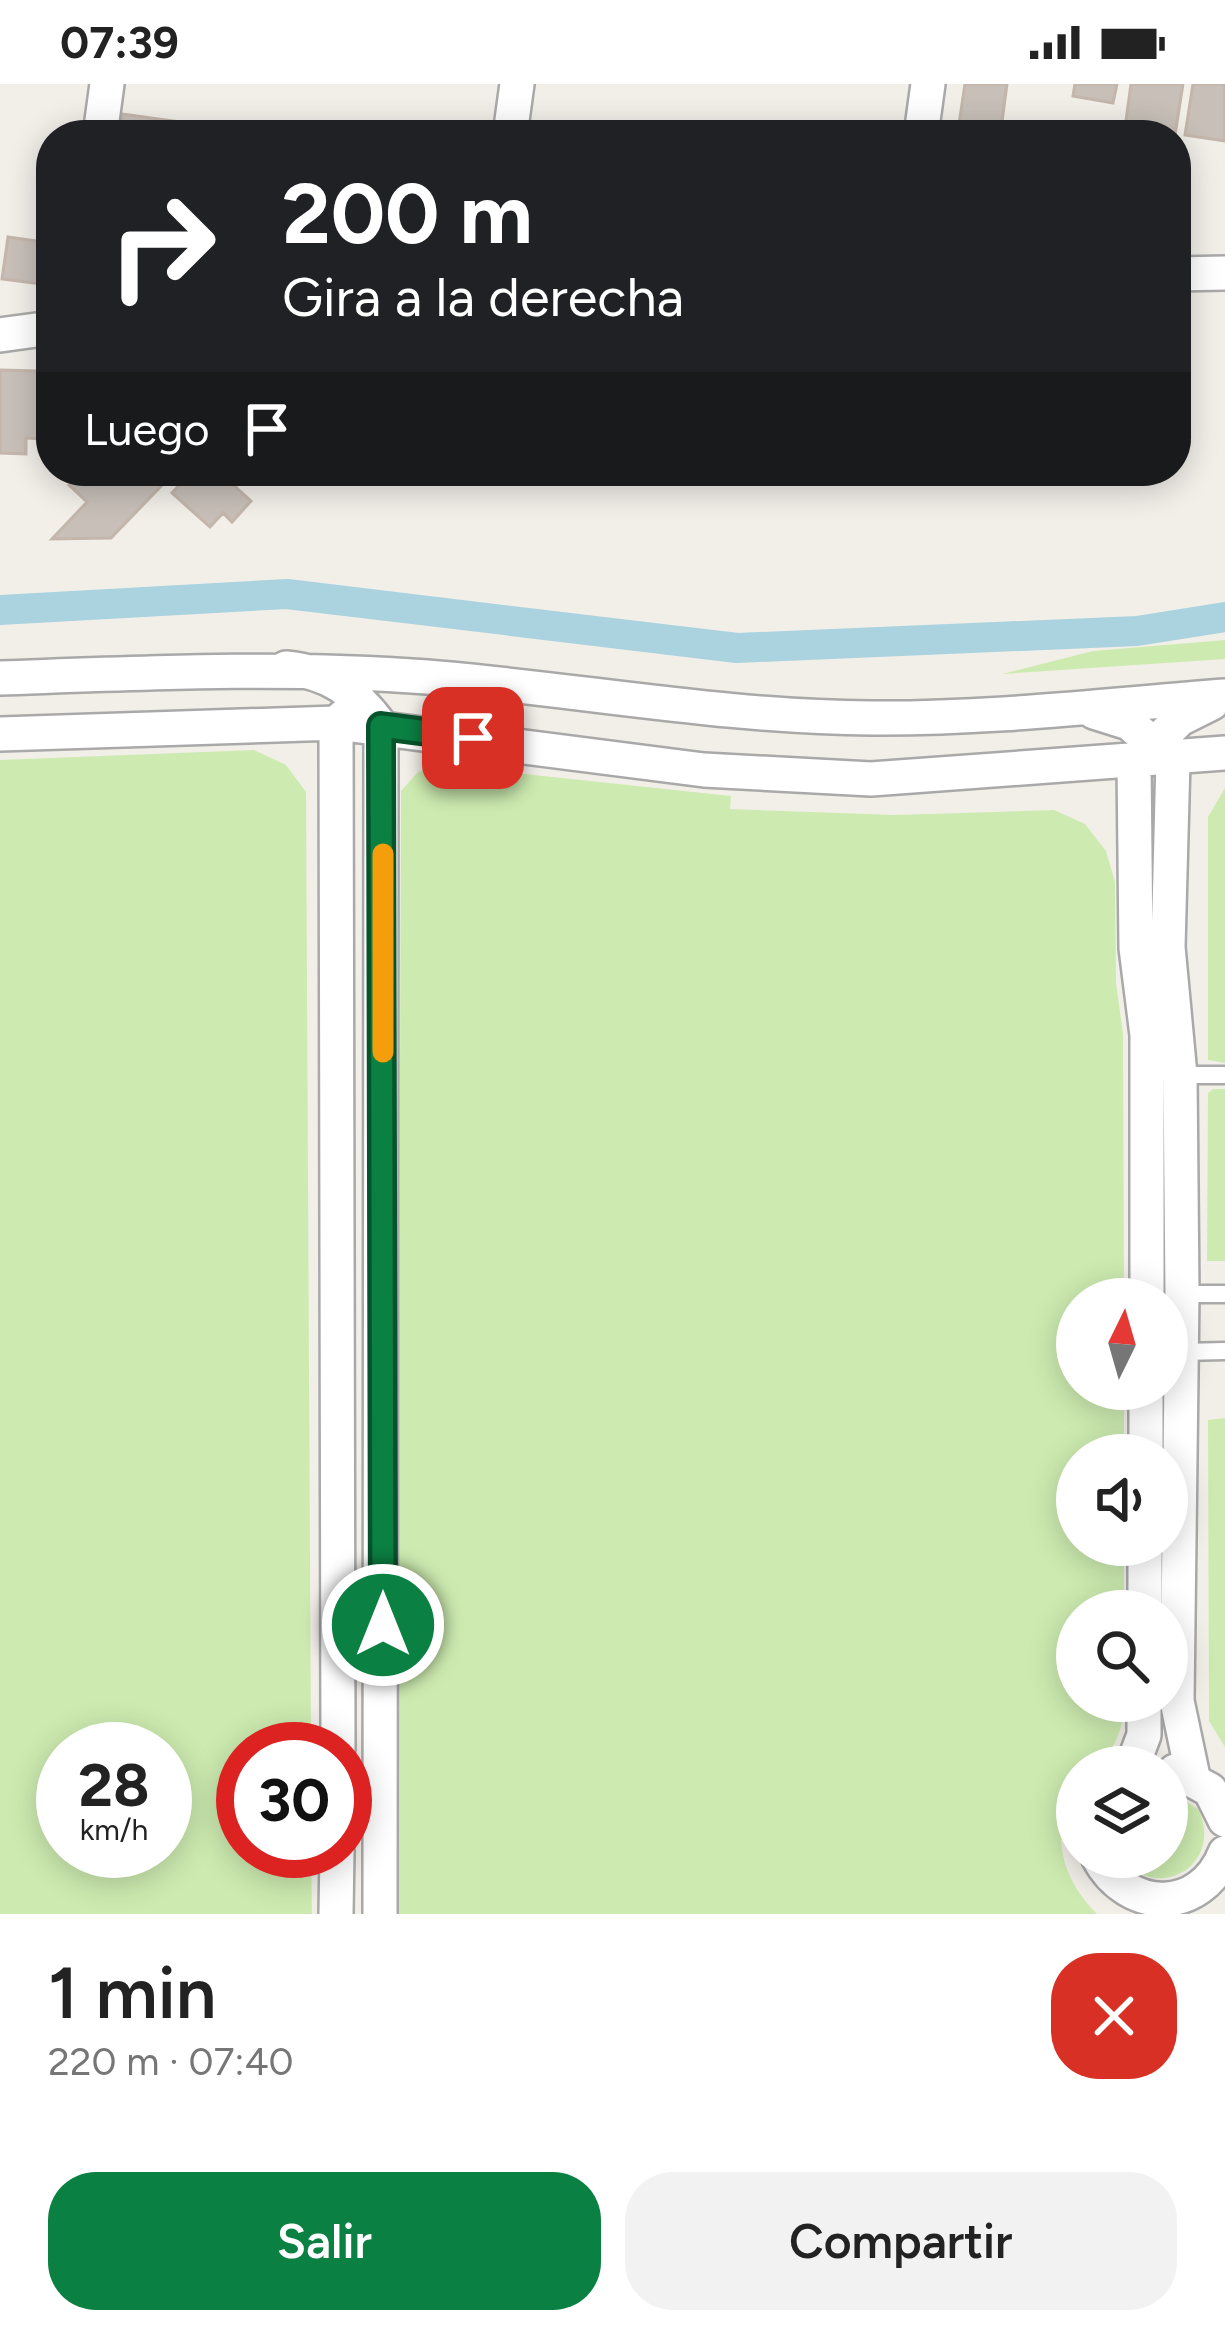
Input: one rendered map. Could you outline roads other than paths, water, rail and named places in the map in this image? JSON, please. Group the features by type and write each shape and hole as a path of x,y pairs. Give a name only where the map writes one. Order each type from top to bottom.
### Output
{"street":[{"path":"102,120 107,84"},
{"path":"512,120 517,84"},
{"path":"923,120 928,84"},
{"path":"1191,274 1225,274"},
{"path":"286,668 327,677 371,713"},
{"path":"0,678 286,668 433,677 728,713 871,718 1225,697"},
{"path":"380,1914 371,713 396,684 433,677"},
{"path":"1147,1278 1147,1035 1136,948 1153,755 1180,719 1225,697"},
{"path":"1070,709 1129,723 1153,755 1180,1075 1182,1278"},
{"path":"0,734 336,723 371,713 704,770 871,779 1225,753"},
{"path":"336,723 338,1722"},
{"path":"1179,1746 1181,1410"},
{"path":"1188,1778 1210,1790 1225,1820"},
{"path":"1113,1878 1123,1891 1165,1902 1205,1886 1225,1853"},
{"path":"335,1914 336,1878"}],"lane":[{"path":"1180,1075 1225,1075"},
{"path":"1188,1294 1225,1294"},
{"path":"1188,1352 1225,1352"}],"waterway":[{"path":"0,610 287,594 737,648 1137,631 1225,617"}]}
